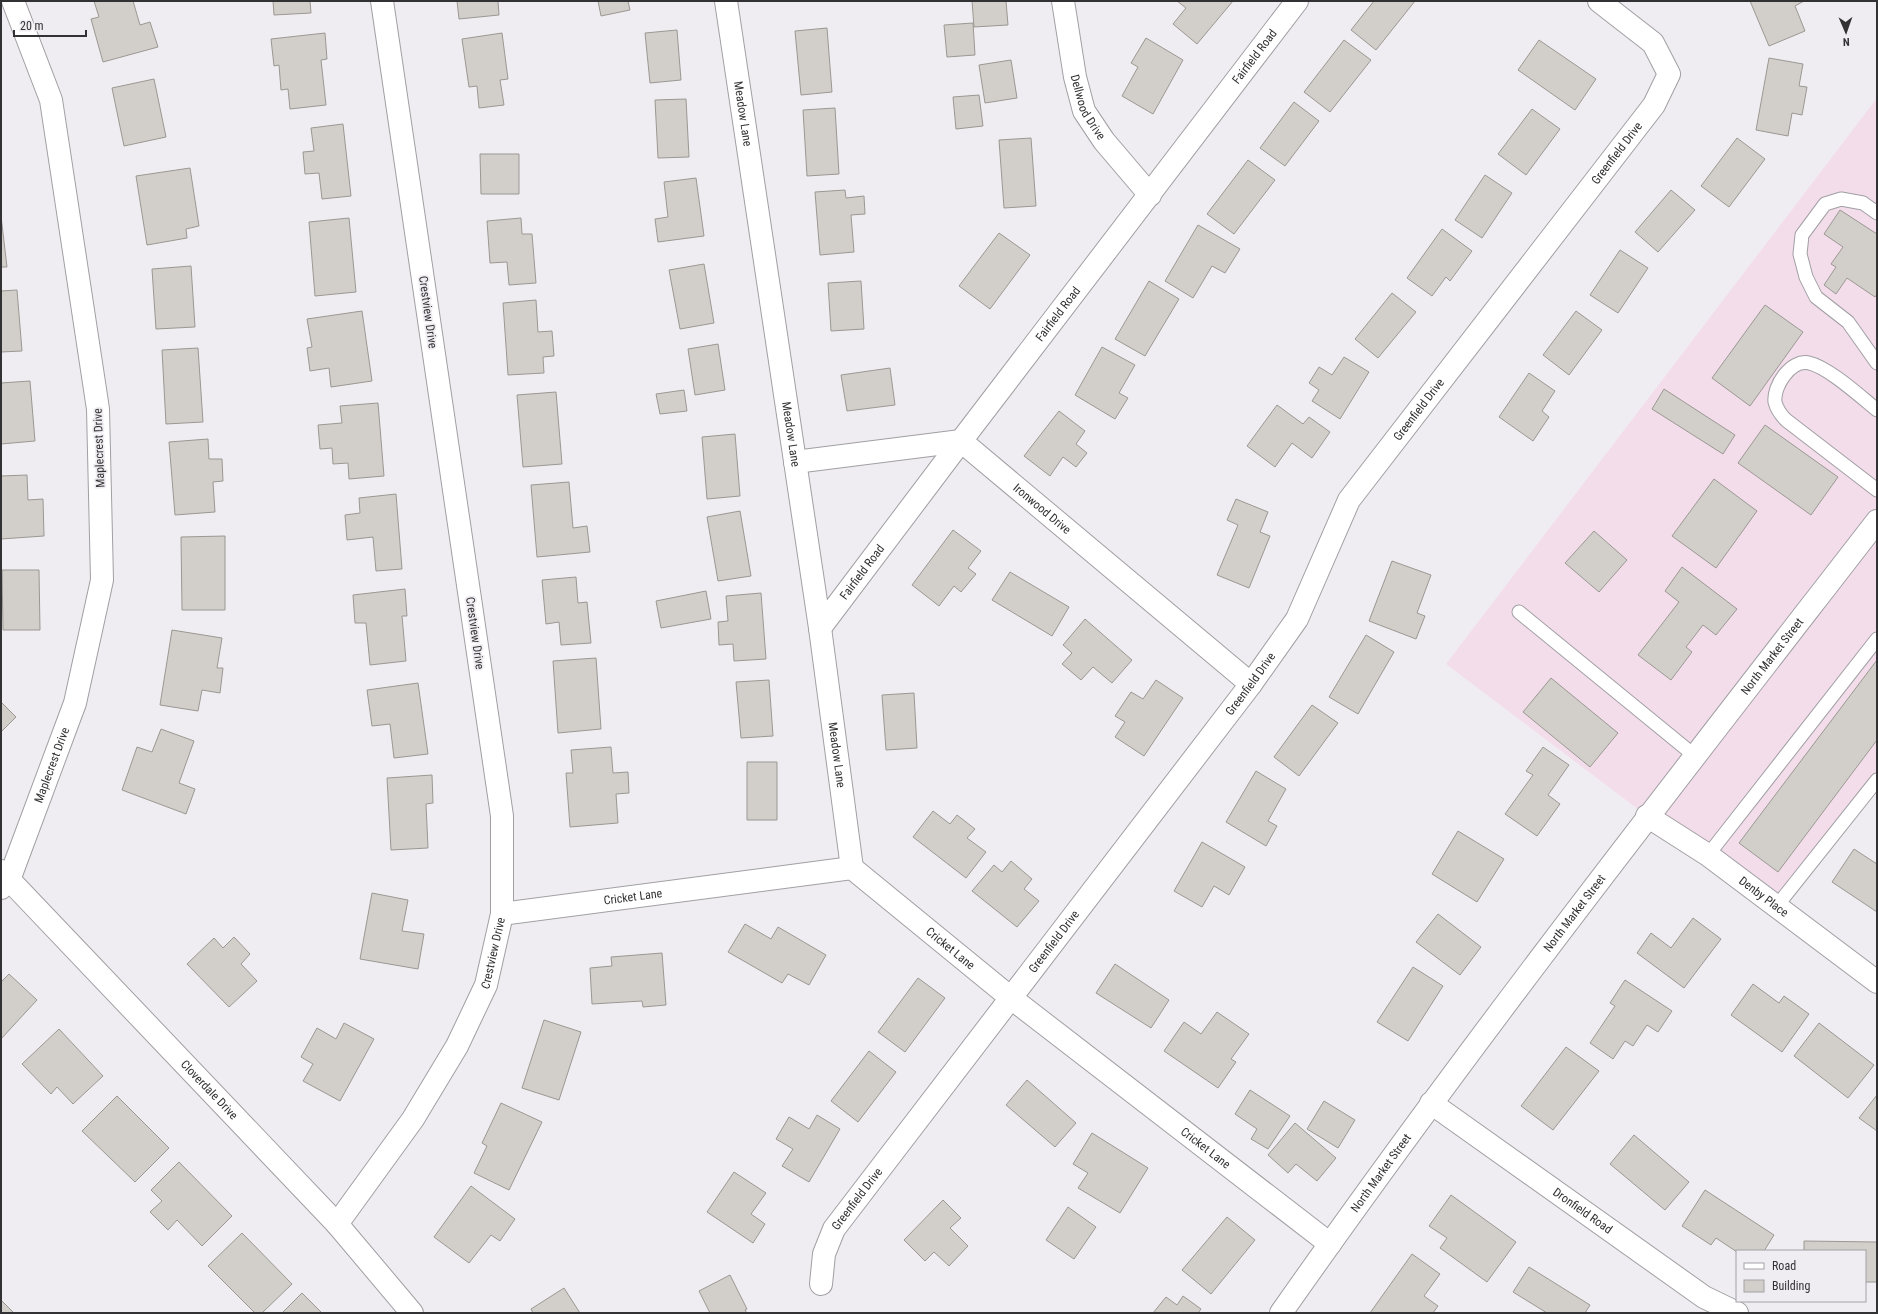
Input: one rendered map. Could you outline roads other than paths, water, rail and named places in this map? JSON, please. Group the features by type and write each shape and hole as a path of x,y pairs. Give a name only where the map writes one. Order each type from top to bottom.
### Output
{"street":[{"name":"Maplecrest Drive","path":"4,880 75,703 102,580 98,409 96,394 51,100 14,1"},
{"name":"Crestview Drive","path":"337,1224 413,1119 457,1046 486,985 502,914 502,816 382,1"},
{"name":"Meadow Lane","path":"726,1 820,628 852,868"},
{"name":"Dellwood Drive","path":"1063,1 1075,77 1084,111 1104,141 1150,195"},
{"name":"Fairfield Road","path":"820,628 960,441 1150,195 1297,1"},
{"name":"Greenfield Drive","path":"821,1284 824,1254 834,1229 1251,684 1297,620 1349,500 1654,105 1669,74 1653,43 1599,1"},
{"path":"795,462 960,441"},
{"name":"Ironwood Drive","path":"960,441 1251,684"},
{"name":"North Market Street","path":"1281,1313 1431,1103 1647,816 1877,521"},
{"name":"Denby Place","path":"1647,816 1708,855 1877,982"},
{"name":"Cricket Lane","path":"502,914 852,868 1011,998 1330,1244"},
{"name":"Cloverdale Drive","path":"4,880 337,1224 412,1313"},
{"name":"Dronfield Road","path":"1431,1103 1704,1297 1737,1313"}],"lane":[{"path":"1877,213 1863,202 1841,199 1825,204 1802,235 1800,254 1806,277 1816,297 1848,322 1877,363"},
{"path":"1877,410 1820,367 1808,363 1797,364 1788,371 1778,385 1775,395 1778,411 1786,420 1877,490"},
{"path":"1518,612 1695,756"},
{"path":"1708,855 1877,639"},
{"path":"1776,907 1877,780"}]}
